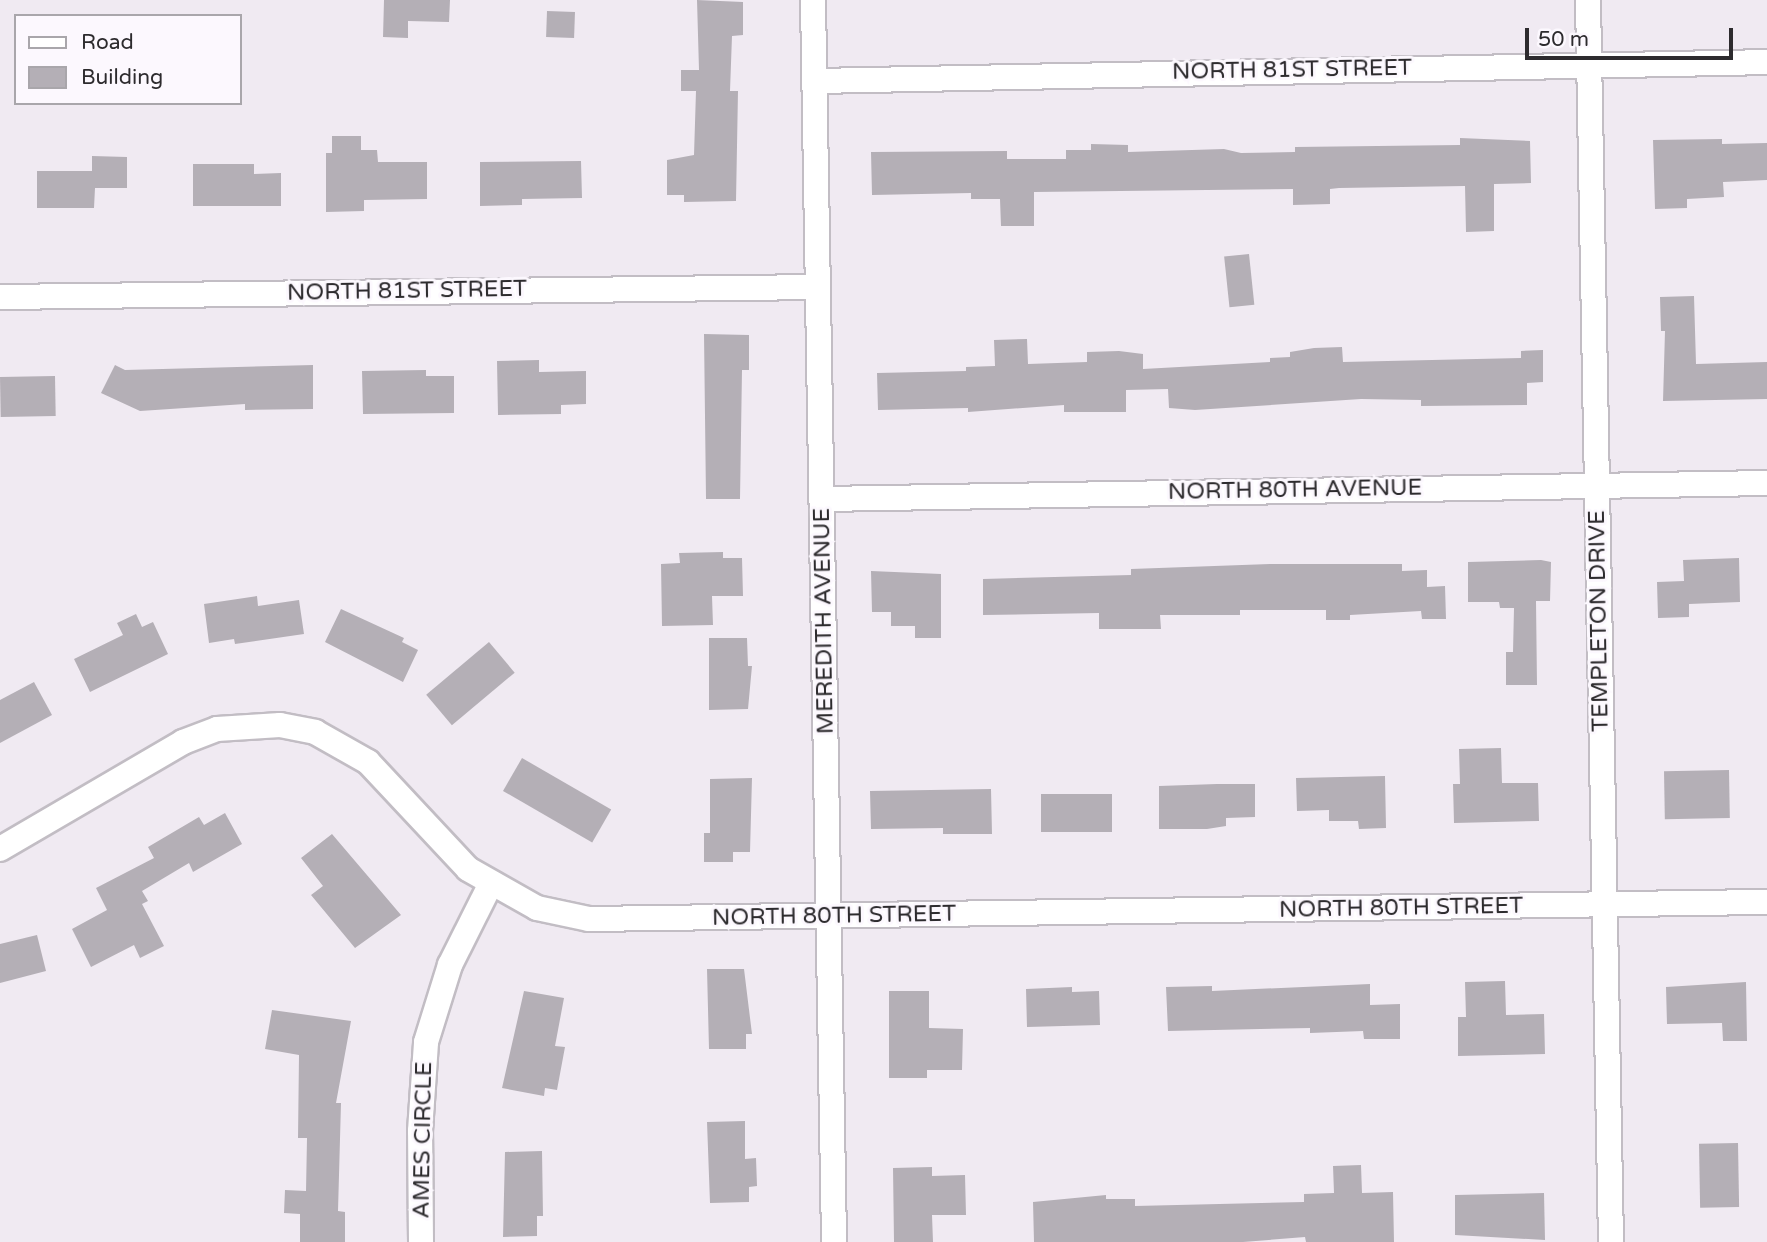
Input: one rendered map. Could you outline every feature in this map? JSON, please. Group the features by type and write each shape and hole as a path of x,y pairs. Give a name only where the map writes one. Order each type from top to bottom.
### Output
{"street":[{"name":"MEREDITH AVENUE","path":"813,0 816,81 814,287 823,499 834,1242"},
{"name":"TEMPLETON DRIVE","path":"1588,0 1611,1242"},
{"name":"NORTH 81ST STREET","path":"816,81 1767,62"},
{"name":"NORTH 81ST STREET","path":"0,297 814,287"},
{"name":"NORTH 80TH AVENUE","path":"823,499 1767,482"},
{"name":"NORTH 80TH STREET","path":"0,849 183,742 217,729 280,724 328,737 368,762 448,851 491,883 537,908 589,919 1767,902"},
{"name":"AMES CIRCLE","path":"421,1242 420,1131 426,1042 450,965 491,883"}],"building":[{"path":"384,0 450,0 449,22 408,21 408,38 383,37"},
{"path":"697,0 743,2 743,35 732,36 730,91 738,91 736,201 684,202 684,195 667,195 667,160 694,155 696,91 681,91 681,70 699,70"},
{"path":"547,11 575,12 574,38 546,37"},
{"path":"332,136 361,136 361,150 377,150 378,162 427,162 427,199 364,200 364,211 326,212 326,153 332,153"},
{"path":"1460,138 1530,141 1531,183 1494,184 1494,231 1466,232 1465,186 1339,188 1330,189 1330,204 1293,205 1293,189 1034,192 1034,226 1001,226 1000,199 971,199 971,193 872,195 871,152 1007,151 1007,159 1066,159 1066,150 1091,150 1091,144 1128,145 1128,152 1224,149 1241,153 1295,152 1295,147 1460,145"},
{"path":"1722,139 1722,144 1767,143 1767,180 1723,182 1724,197 1687,199 1687,208 1655,209 1653,140"},
{"path":"92,156 127,157 127,188 95,188 94,208 37,208 37,171 92,171"},
{"path":"581,161 582,198 522,199 522,205 480,206 480,162"},
{"path":"193,164 254,164 254,174 281,173 281,206 193,206"},
{"path":"1249,254 1254,305 1229,307 1224,257"},
{"path":"1694,296 1696,364 1767,362 1767,399 1663,401 1665,331 1661,331 1660,297"},
{"path":"704,334 749,335 749,370 742,370 740,499 706,499"},
{"path":"1027,339 1028,364 1087,362 1087,352 1119,351 1143,354 1143,369 1270,362 1270,358 1290,357 1290,352 1314,348 1342,347 1343,362 1521,358 1521,351 1543,350 1543,382 1527,383 1527,405 1421,406 1421,400 1361,399 1195,410 1169,408 1168,389 1126,390 1126,412 1064,412 1064,405 968,412 968,408 878,410 877,373 966,371 966,367 995,366 994,340"},
{"path":"539,360 539,372 586,371 586,404 561,405 561,414 498,415 497,361"},
{"path":"115,365 125,370 313,365 313,409 245,410 245,404 140,411 101,393"},
{"path":"426,370 426,376 454,376 454,413 363,414 362,371"},
{"path":"55,376 56,416 1,417 0,377"},
{"path":"723,552 723,558 742,558 743,596 712,596 713,625 662,626 661,564 680,563 679,553"},
{"path":"1739,558 1740,602 1689,604 1689,617 1658,618 1657,582 1684,581 1683,560"},
{"path":"1468,562 1551,562 1550,601 1536,601 1537,685 1506,685 1506,652 1513,652 1514,608 1500,608 1499,602 1468,602"},
{"path":"1270,564 1402,564 1402,571 1427,570 1427,587 1445,586 1446,619 1422,619 1421,611 1350,615 1350,620 1326,620 1326,610 1240,610 1240,615 1160,615 1161,629 1099,629 1099,613 983,615 983,579 1131,575 1131,569"},
{"path":"871,571 941,574 941,638 915,638 915,626 891,626 891,612 872,612"},
{"path":"257,596 258,606 299,600 304,634 235,644 234,639 209,643 204,604"},
{"path":"341,609 404,638 402,642 418,650 403,682 325,642"},
{"path":"136,614 142,627 153,622 168,654 90,692 74,659 123,635 117,623"},
{"path":"709,638 747,638 748,666 752,666 748,709 709,710"},
{"path":"489,642 515,673 452,725 426,695"},
{"path":"34,682 52,715 0,743 0,700"},
{"path":"1501,748 1502,783 1538,783 1539,821 1454,823 1453,784 1460,784 1459,749"},
{"path":"522,758 611,810 592,842 503,791"},
{"path":"1729,770 1730,818 1665,819 1664,771"},
{"path":"1385,776 1386,828 1359,829 1358,821 1329,821 1329,810 1297,811 1296,778"},
{"path":"752,778 750,852 733,852 733,862 704,862 704,833 710,833 710,779"},
{"path":"1255,784 1255,817 1226,818 1226,826 1207,829 1159,829 1159,786"},
{"path":"991,789 992,834 943,834 943,828 871,829 870,791"},
{"path":"1041,794 1112,794 1112,832 1041,832"},
{"path":"225,813 242,844 193,872 189,863 142,891 148,901 142,904 164,946 140,958 134,945 91,967 72,929 107,910 96,888 154,858 148,847 199,817 204,825"},
{"path":"332,834 401,915 355,948 311,895 323,886 301,858"},
{"path":"37,935 46,971 0,983 0,944"},
{"path":"707,969 744,969 752,1034 746,1034 746,1049 709,1049"},
{"path":"1505,981 1506,1015 1544,1014 1545,1054 1458,1056 1458,1017 1466,1017 1465,982"},
{"path":"1746,982 1747,1041 1723,1041 1722,1023 1667,1024 1666,987"},
{"path":"1370,984 1370,1005 1400,1004 1400,1039 1364,1039 1363,1031 1310,1033 1310,1028 1168,1031 1166,987 1212,986 1212,991"},
{"path":"1072,987 1072,992 1099,991 1100,1025 1027,1027 1026,989"},
{"path":"524,991 564,998 555,1046 565,1047 557,1090 545,1088 544,1096 502,1088"},
{"path":"889,991 929,991 929,1028 963,1029 962,1070 927,1070 927,1078 889,1078"},
{"path":"272,1010 351,1021 336,1103 341,1103 338,1211 345,1212 345,1242 300,1242 300,1214 284,1213 285,1190 306,1191 307,1138 298,1138 299,1055 265,1049"},
{"path":"745,1121 745,1159 756,1158 757,1186 749,1187 749,1202 710,1203 707,1122"},
{"path":"1738,1143 1739,1207 1700,1208 1699,1144"},
{"path":"542,1151 543,1216 537,1216 537,1236 503,1237 505,1152"},
{"path":"1361,1165 1362,1193 1393,1192 1394,1242 1306,1242 1305,1237 1243,1242 1034,1242 1033,1202 1106,1195 1106,1199 1135,1199 1135,1206 1304,1202 1304,1194 1334,1193 1333,1166"},
{"path":"932,1167 932,1176 965,1175 966,1215 932,1215 933,1242 894,1242 893,1168"},
{"path":"1544,1193 1545,1240 1455,1235 1455,1195"}]}
